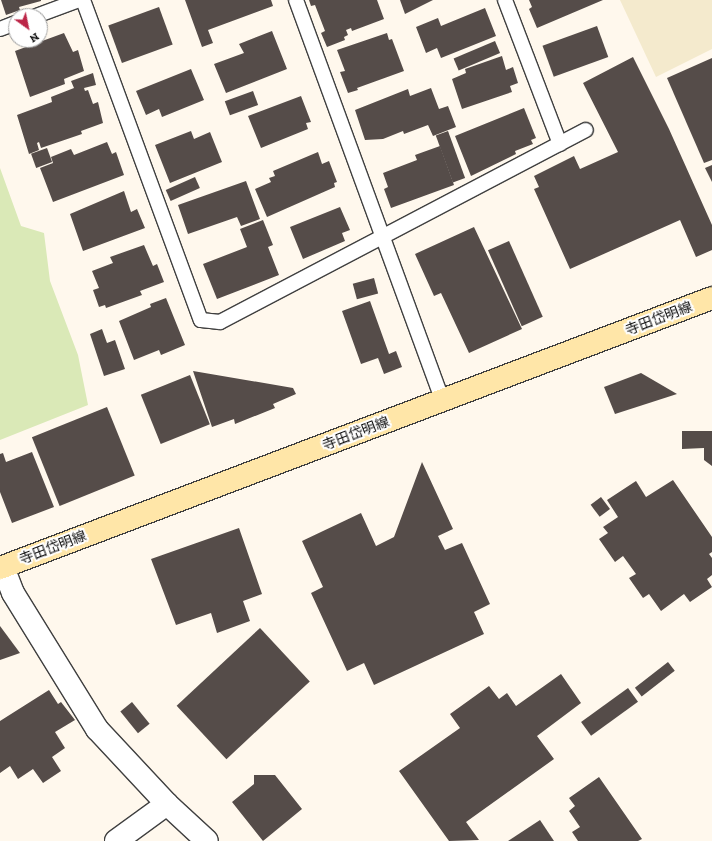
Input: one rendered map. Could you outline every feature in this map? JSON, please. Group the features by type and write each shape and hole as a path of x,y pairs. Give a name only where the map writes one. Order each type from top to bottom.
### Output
{"main road":[{"name":"寺田岱明線","path":"1,567 712,298"}],"street":[{"path":"1,567 13,593 97,729 167,804 207,841"},
{"path":"116,841 167,804"}],"lane":[{"path":"48,12 79,0"},
{"path":"83,0 201,320 220,322 385,237 586,130"},
{"path":"296,0 385,237 443,401"},
{"path":"505,0 560,144"}],"shaded area":[{"path":"620,0 712,0 712,49 656,77"}],"green space":[{"path":"0,168 21,226 44,233 50,281 78,355 88,405 0,440"}],"building":[{"path":"1,0 41,0 19,8 8,8 8,14 6,15"},
{"path":"185,0 271,0 273,6 208,30 213,43 202,47"},
{"path":"309,0 377,0 384,19 352,31 351,28 346,30 348,35 344,37 345,40 327,47 321,33 325,31 315,5 311,6"},
{"path":"400,0 433,0 405,14"},
{"path":"529,0 603,0 537,28 529,9 532,7"},
{"path":"159,7 173,45 122,63 108,25"},
{"path":"485,8 496,36 441,58 437,48 426,53 416,27 438,18 441,26"},
{"path":"597,26 608,57 554,77 542,46"},
{"path":"272,31 287,69 226,93 214,64 244,53 239,44"},
{"path":"64,33 73,52 78,50 84,71 64,79 65,84 30,97 15,51 23,48 48,48 48,39"},
{"path":"387,33 389,40 392,39 404,71 357,88 358,90 348,93 340,72 345,71 337,50"},
{"path":"495,41 500,53 459,71 454,59"},
{"path":"502,56 506,70 513,67 518,83 510,86 512,92 462,109 452,79 466,73 465,69"},
{"path":"633,57 669,129 712,225 712,250 696,257 680,220 570,269 534,189 539,187 534,176 574,156 580,169 618,152 583,83"},
{"path":"712,58 712,160 704,163 667,78"},
{"path":"191,69 204,100 162,117 159,109 146,115 136,91"},
{"path":"93,73 96,85 84,88 85,91 88,90 93,104 98,102 103,123 81,131 82,134 41,148 39,142 37,143 39,150 29,154 17,115 52,102 51,97 74,88 71,81"},
{"path":"431,88 439,109 448,106 456,127 433,136 428,125 404,134 403,131 383,139 365,140 355,110 408,89 410,96"},
{"path":"253,91 258,105 230,115 225,101"},
{"path":"301,96 311,122 306,123 308,129 261,148 248,116"},
{"path":"524,108 536,138 531,140 533,144 515,151 516,154 471,176 455,136"},
{"path":"191,131 194,139 210,132 222,162 170,183 155,145"},
{"path":"448,131 465,178 453,182 436,135"},
{"path":"107,142 112,154 116,152 124,175 53,202 40,168 53,163 51,157 71,149 74,155"},
{"path":"440,146 454,185 391,208 384,189 388,187 383,173 417,160 415,155"},
{"path":"47,148 52,162 36,168 31,154"},
{"path":"318,152 322,164 329,161 337,182 334,183 335,187 267,217 255,189 271,182 269,178 275,176 273,171"},
{"path":"712,165 712,182 705,168"},
{"path":"195,177 200,188 171,201 166,190"},
{"path":"246,181 260,219 241,226 237,217 188,234 178,205"},
{"path":"124,191 131,212 137,209 145,228 83,251 70,214"},
{"path":"340,207 350,230 342,233 345,241 303,259 290,227"},
{"path":"263,220 273,245 268,247 279,275 217,299 203,264 247,247 240,229"},
{"path":"474,227 522,329 469,353 441,293 434,296 415,254"},
{"path":"509,241 543,317 522,326 488,250"},
{"path":"144,245 153,266 157,264 164,282 140,291 142,295 106,308 105,305 99,307 93,290 99,288 92,271 113,263 110,257"},
{"path":"374,278 378,293 357,299 353,284"},
{"path":"166,298 185,345 161,355 159,350 134,360 119,321 151,307 150,304"},
{"path":"370,301 389,354 396,351 402,367 384,374 378,358 361,364 342,311"},
{"path":"102,329 107,343 115,340 125,369 104,376 90,334"},
{"path":"193,371 293,388 296,394 273,404 275,408 235,424 234,419 212,427"},
{"path":"641,373 677,394 615,414 604,387"},
{"path":"190,375 210,424 161,444 141,395"},
{"path":"107,407 135,476 60,506 32,437"},
{"path":"682,431 712,431 712,466 704,460 704,448 682,449"},
{"path":"32,452 54,507 12,523 0,492 0,454 3,453 6,462"},
{"path":"422,462 453,529 438,536 445,550 462,543 490,604 474,612 484,634 374,685 364,663 347,671 311,593 323,587 302,541 361,513 376,546 394,537"},
{"path":"673,480 712,537 712,552 709,554 712,558 712,575 707,579 712,587 690,602 684,594 661,611 649,594 643,598 629,578 636,574 623,556 615,562 599,539 608,533 603,527 618,517 607,500 636,481 646,497"},
{"path":"601,497 610,509 600,517 591,505"},
{"path":"239,528 262,594 243,601 250,621 217,633 211,613 176,625 151,559"},
{"path":"0,626 20,653 0,660"},
{"path":"260,628 310,681 226,759 177,706"},
{"path":"668,662 675,671 642,697 635,688"},
{"path":"561,674 581,703 537,736 554,759 466,822 479,840 449,841 399,771 460,728 450,714 489,686 499,699 507,693 516,706"},
{"path":"628,688 638,702 591,736 581,722"},
{"path":"49,690 58,704 61,702 75,720 55,732 65,748 52,757 61,771 43,783 33,769 18,779 10,766 0,773 0,721"},
{"path":"132,702 150,724 138,733 120,711"},
{"path":"254,775 275,775 302,809 263,841 232,802 254,784"},
{"path":"599,777 642,839 638,841 578,841 572,832 580,827 569,811 575,806 569,798"},
{"path":"540,820 554,841 508,841"}]}
